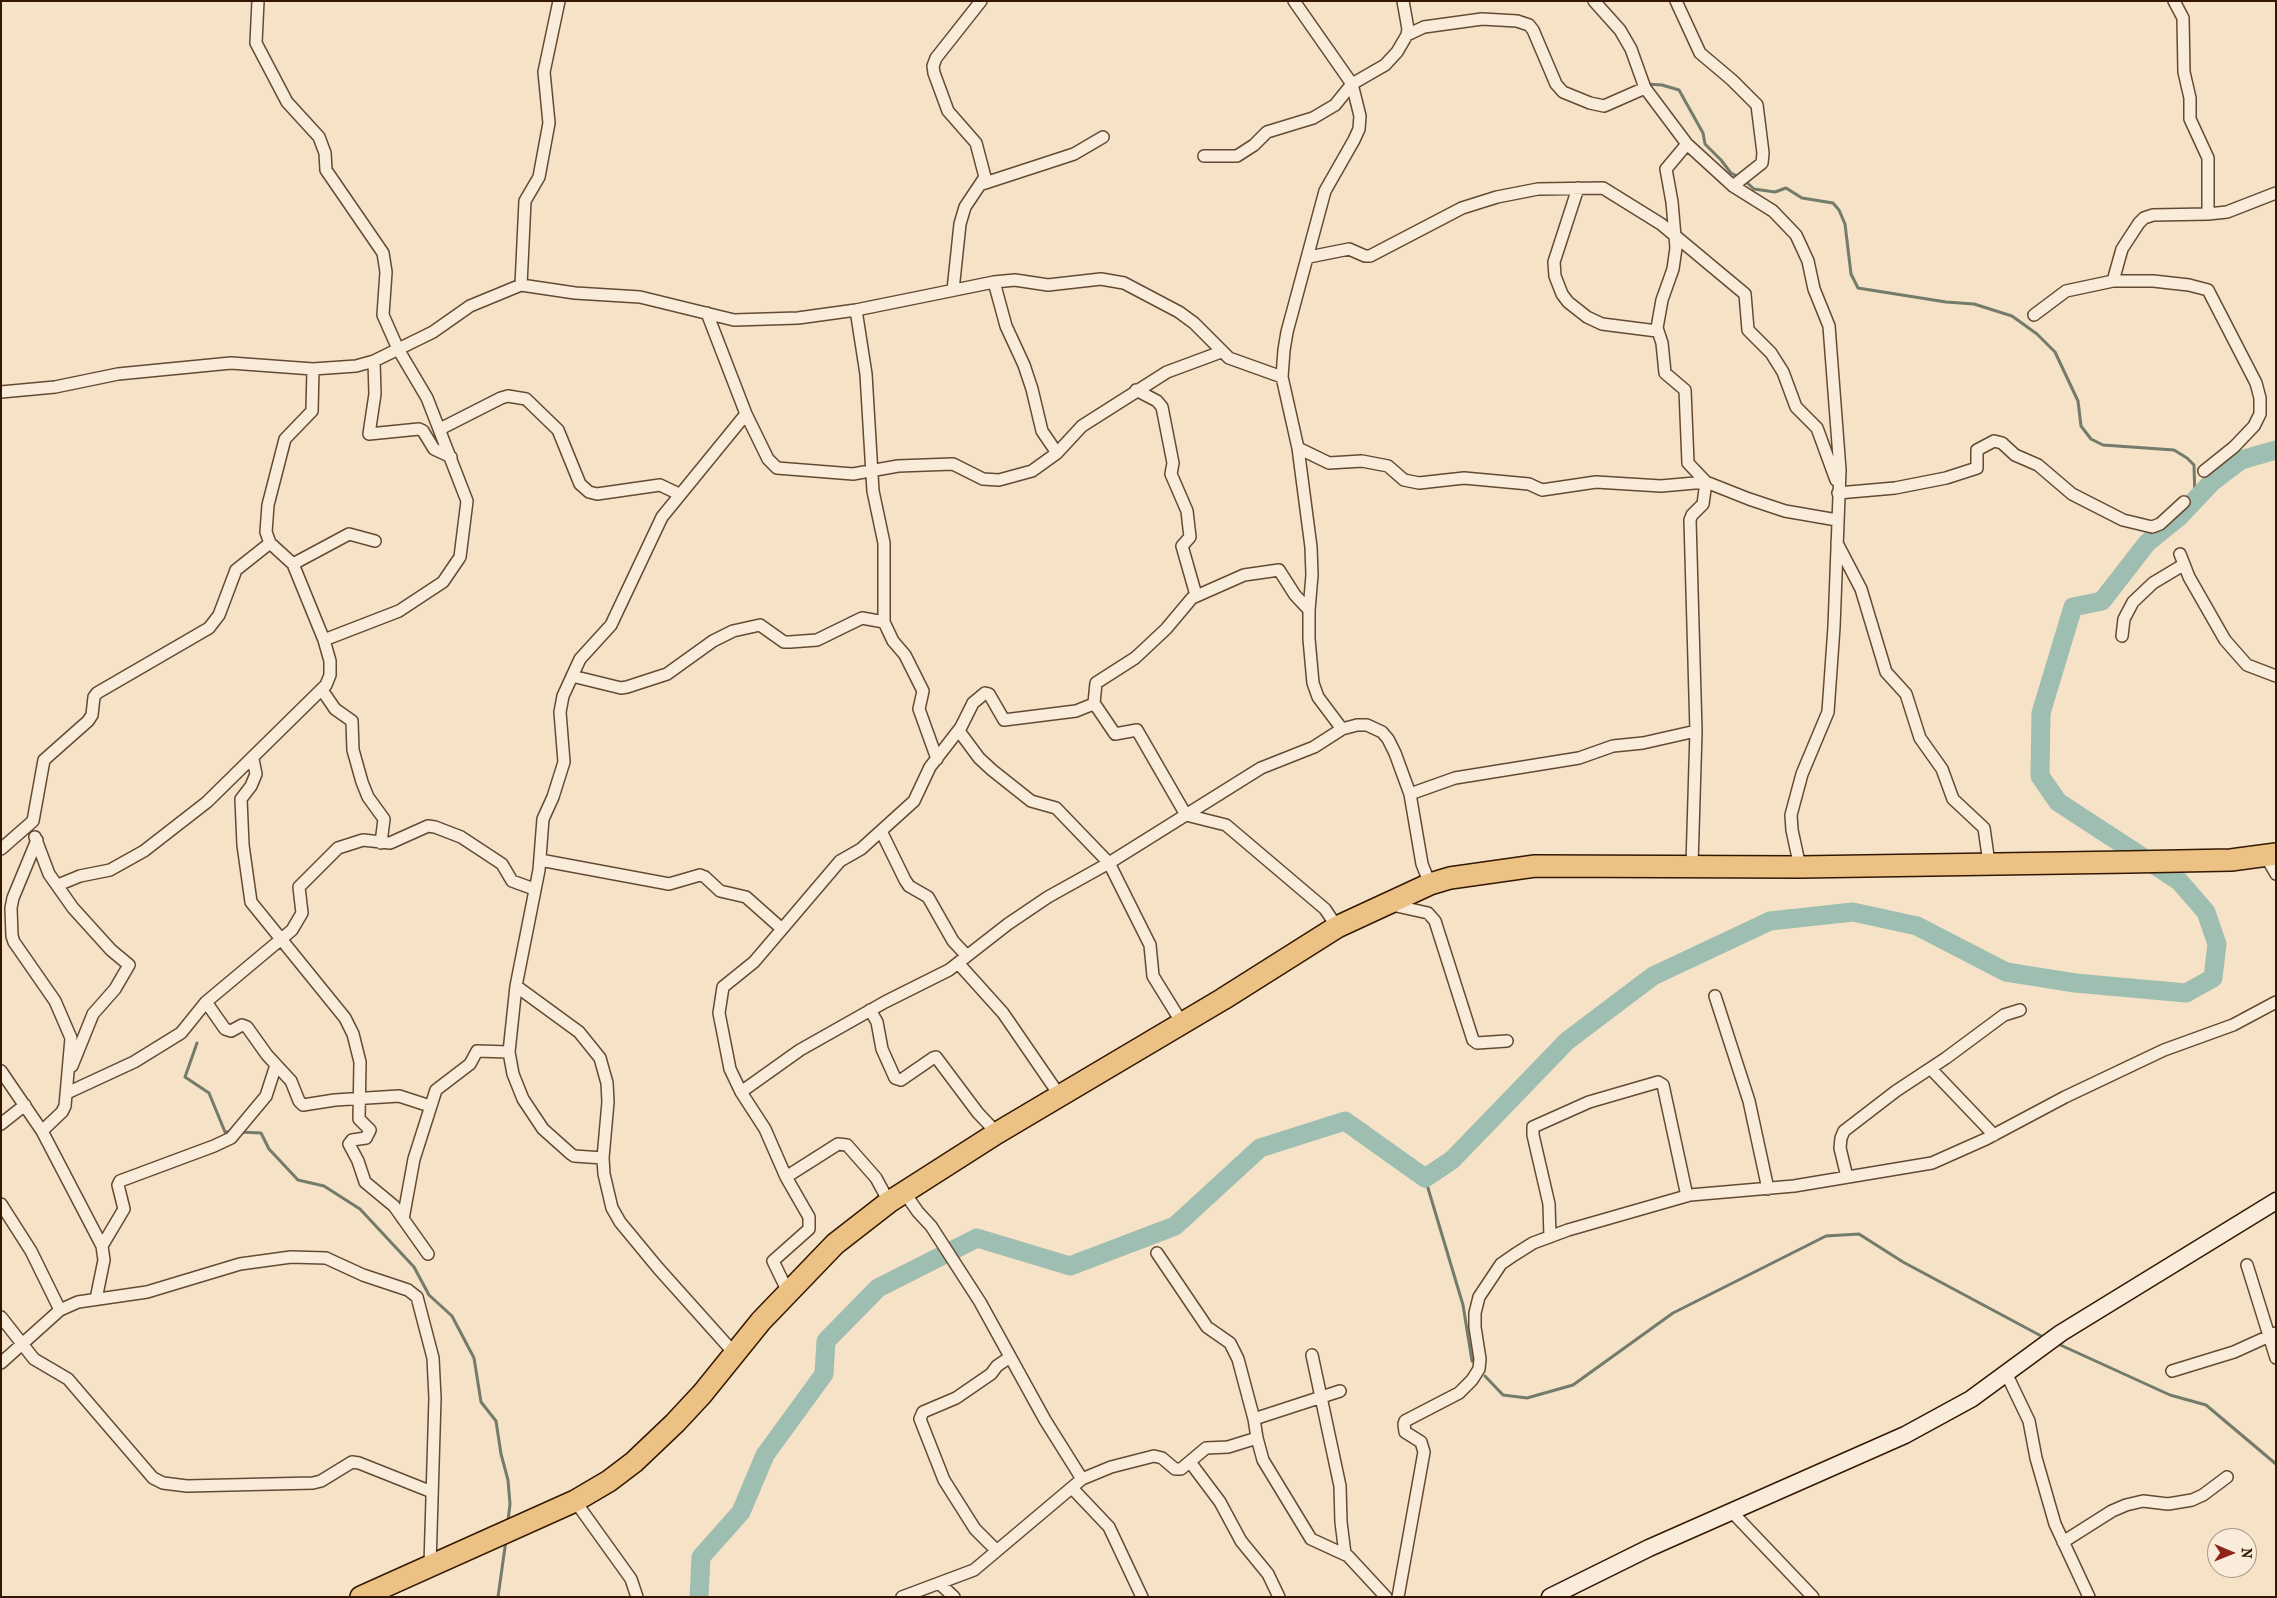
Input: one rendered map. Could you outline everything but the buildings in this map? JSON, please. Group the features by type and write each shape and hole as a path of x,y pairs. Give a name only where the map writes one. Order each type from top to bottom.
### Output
{"highway":[{"path":"361,1597 575,1501 608,1482 634,1462 702,1394 788,1292 835,1244 896,1196 1338,927 1430,884 1450,878 1535,866 1692,865 1800,867 2231,860 2271,855"}],"main road":[{"path":"1550,1597 1599,1572 1731,1511 1905,1435 1971,1399 2061,1333 2276,1201"}],"street":[{"path":"258,1 256,43 287,102 318,137 325,153 326,170 383,253 386,272 382,311 398,349 427,398 464,490 468,509 460,556 446,579 399,611 324,640"},
{"path":"521,286 525,201 539,176 547,132 549,119 544,72 559,1"},
{"path":"953,290 960,224 965,207 985,178 976,143 948,111 933,66 936,58 981,1"},
{"path":"1294,1 1352,84 1359,105 1359,129 1325,191 1287,332 1282,377 1298,448 1311,547 1310,656 1315,690 1342,729"},
{"path":"1403,1 1407,35"},
{"path":"1594,1 1613,21 1626,39 1645,88 1687,144 1733,186 1762,202 1787,224 1796,235 1808,261 1814,289 1831,334 1839,456 1839,490 1830,705 1802,774 1792,815 1792,830 1800,867"},
{"path":"1676,1 1700,53 1732,80 1757,105 1763,153 1762,163 1733,186"},
{"path":"2174,1 2183,18 2184,72 2190,98 2190,119 2208,158 2208,214"},
{"path":"1204,156 1229,157 1243,153 1267,132 1313,118 1326,111 1352,84 1391,59 1407,35 1424,27 1482,19 1517,21 1529,25 1533,30 1556,84 1563,92 1590,103 1604,106 1645,88"},
{"path":"982,184 1074,154 1103,137"},
{"path":"1687,144 1666,169 1676,237 1673,270 1662,300 1657,331 1662,343 1665,373 1685,390 1688,462 1706,482 1704,504 1692,515 1690,520 1696,731 1692,865"},
{"path":"1578,188 1554,262 1555,276 1562,294 1568,302 1587,317 1602,324 1657,331"},
{"path":"1308,257 1349,249 1364,256 1370,256 1470,205 1531,190 1603,188 1654,219 1745,294 1747,298 1748,330 1771,353 1783,372 1796,407 1817,428 1839,490"},
{"path":"2113,281 2122,248 2138,223 2144,218 2159,215 2227,212 2276,193"},
{"path":"1,392 56,387 118,374 231,363 314,369 356,366 374,361 433,332 470,306 521,286 575,293 629,295 734,320 783,319 856,310 994,282 1015,280 1048,285 1101,279 1124,283 1179,312 1194,323 1221,352 1239,364 1282,377"},
{"path":"2034,315 2066,290 2113,281 2153,281 2189,285 2208,290 2256,383 2260,398 2260,414 2254,426 2234,447 2204,471"},
{"path":"994,282 1006,326 1032,389 1042,431 1057,453"},
{"path":"856,310 866,374 873,491 884,543 884,622 893,641 905,655 923,691 919,709 937,759"},
{"path":"707,313 746,414 768,459 777,468 853,474 898,466 953,464 983,479 999,480 1032,471 1057,453 1082,426 1136,390 1167,372 1221,352"},
{"path":"374,361 375,394 369,434 419,429 423,431 434,450 451,457"},
{"path":"58,885 80,876 110,870 144,851 208,802 322,690 330,676 330,661 324,640 292,564 270,543 266,532 267,512 284,438 312,411 314,369"},
{"path":"1136,390 1157,401 1162,408 1173,463 1171,474 1187,511 1190,537 1182,544 1182,549 1196,595"},
{"path":"440,429 502,398 508,396 526,399 558,430 580,484 589,492 597,494 660,484 679,494"},
{"path":"603,1158 574,1156 543,1129 524,1099 513,1074 509,1052 516,986 540,860 543,819 553,797 564,762 561,704 580,659 612,625 656,529 679,494 746,414"},
{"path":"1839,490 1895,488 1946,478 1977,468 1977,450 1994,441 2002,443 2015,455 2038,465 2072,494 2123,520 2152,527 2160,524 2184,502"},
{"path":"1298,448 1328,463 1362,461 1388,466 1404,480 1419,483 1464,478 1529,484 1542,490 1596,482 1661,486 1706,482 1785,511 1837,520"},
{"path":"292,564 341,536 349,534 375,541"},
{"path":"1836,541 1858,584 1886,672 1906,694 1920,738 1942,769 1953,799 1984,828 1989,863"},
{"path":"1,849 30,826 44,760 88,721 92,715 94,697 209,628 219,615 236,570 270,543"},
{"path":"2122,636 2124,619 2133,602 2181,559 2215,625 2225,640 2247,664 2276,676"},
{"path":"1309,610 1276,569 1238,577 1222,586 1196,595 1166,629 1129,663 1096,683 1094,703 1115,734 1137,730 1186,815 1226,825 1325,909 1338,927"},
{"path":"572,676 621,688 627,687 667,674 713,641 733,631 760,625 784,642 790,642 817,640 862,618 884,622"},
{"path":"322,690 335,708 352,721 353,750 362,782 368,798 384,819 381,843"},
{"path":"788,1292 773,1261 808,1231 810,1226 806,1209 786,1177 765,1129 741,1092 730,1069 720,1020 721,990 754,962 840,861 860,849 914,801 925,775 959,731 973,703 985,693 989,694 1004,720 1076,711 1094,703"},
{"path":"741,1092 800,1050 870,1010 934,979 963,960 1008,924 1048,897 1109,863 1260,768 1314,747 1342,729 1357,725 1367,725 1382,732 1395,753 1410,794 1422,864 1430,884"},
{"path":"959,731 979,758 992,770 1031,801 1056,808 1109,863 1150,945 1153,976 1182,1023"},
{"path":"1410,794 1455,778 1579,758 1613,746 1644,742 1696,731"},
{"path":"253,759 256,774 251,786 241,799 243,846 250,899 345,1018 360,1062 359,1119 370,1130 366,1138 352,1140 349,1144 358,1161 365,1182 394,1206 428,1254"},
{"path":"30,826 47,870 73,908 111,950 128,963 129,967 115,989 93,1014 68,1077"},
{"path":"67,1093 160,1048 180,1033 206,1002 292,930 301,916 299,887 334,849 363,840 390,843 428,826 435,827 461,837 502,864 512,881 534,888"},
{"path":"881,831 909,886 928,897 963,960 1003,1013 1060,1096"},
{"path":"37,840 13,898 11,908 12,936 14,942 55,1001 69,1030 67,1093 62,1112 42,1132"},
{"path":"2271,855 2276,874"},
{"path":"540,860 669,884 700,875 705,877 720,891 746,897 782,929"},
{"path":"1386,904 1417,909 1428,913 1436,921 1461,999 1470,1036 1477,1043 1507,1041"},
{"path":"516,986 579,1032 600,1058 607,1083 608,1102 603,1158 607,1193 620,1222 658,1268 735,1354"},
{"path":"1715,996 1748,1101 1768,1188"},
{"path":"206,1002 225,1029 231,1030 242,1025 247,1027 276,1065 291,1081 299,1101 303,1105 360,1098 399,1096 430,1106"},
{"path":"1398,1597 1424,1452 1421,1442 1404,1432 1404,1424 1405,1421 1459,1393 1472,1380 1479,1369 1480,1359 1475,1327 1475,1313 1479,1298 1501,1264 1533,1243 1687,1196 1768,1188 1932,1163 1994,1135 2065,1097 2164,1050 2233,1025 2276,1002"},
{"path":"870,1010 877,1022 882,1049 895,1078 901,1080 936,1057 978,1113 997,1133"},
{"path":"1847,1177 1840,1148 1844,1131 1896,1091 1930,1069 2004,1015 2020,1010"},
{"path":"403,1219 414,1159 430,1106 439,1086 470,1064 477,1051 509,1052"},
{"path":"102,1246 124,1209 118,1185 120,1180 231,1138 266,1096 276,1065"},
{"path":"1930,1069 1994,1135"},
{"path":"1,1071 42,1132 102,1246 104,1260 96,1299"},
{"path":"1550,1237 1549,1204 1533,1130 1536,1124 1589,1102 1661,1083 1687,1196"},
{"path":"1,1124 25,1105"},
{"path":"786,1177 838,1144 847,1144 876,1178 941,1242 1058,1442 1082,1479"},
{"path":"1,1204 31,1251 60,1310"},
{"path":"1157,1253 1207,1327 1230,1343 1240,1367 1264,1460 1311,1539 1345,1554 1386,1597"},
{"path":"1,1363 60,1310 78,1302 147,1292 224,1268 291,1257 326,1258 364,1275 408,1290 417,1297 433,1358 434,1398 430,1565"},
{"path":"2247,1265 2272,1335 2276,1358"},
{"path":"1,1317 22,1344 43,1366 68,1380 153,1478 162,1483 187,1486 313,1483 321,1481 352,1462 359,1463 432,1492"},
{"path":"2172,1371 2234,1352 2272,1335"},
{"path":"1312,1355 1315,1378 1321,1397 1340,1486 1341,1522 1345,1554"},
{"path":"996,1550 975,1529 944,1480 920,1419 923,1412 956,1398 991,1374 997,1366 1010,1357"},
{"path":"2006,1374 2029,1421 2036,1458 2051,1513 2089,1597"},
{"path":"1254,1419 1340,1391"},
{"path":"902,1597 974,1570 1082,1479 1140,1458 1154,1456 1162,1458 1178,1470 1206,1448 1228,1447 1257,1438"},
{"path":"1190,1462 1220,1502 1241,1540 1268,1574 1279,1597"},
{"path":"2063,1542 2126,1505 2143,1501 2168,1504 2192,1500 2203,1495 2227,1477"},
{"path":"1072,1488 1109,1527 1142,1597"},
{"path":"575,1501 631,1579 637,1597"},
{"path":"1731,1511 1813,1597"},
{"path":"940,1584 954,1597"}],"waterway":[{"path":"1647,84 1662,85 1679,90 1703,133 1705,144 1731,173 1739,177"},
{"path":"1744,180 1754,189 1775,192 1786,188 1802,198 1833,203 1839,210 1845,224 1851,274 1858,288 1946,302 1974,304 2012,316 2037,334 2055,352 2078,401 2081,426 2091,439 2103,445 2174,450 2194,465 2195,501"},
{"path":"699,1597 701,1557 741,1512 765,1455 824,1374 826,1341 878,1288 977,1238 1070,1266 1175,1226 1260,1148 1345,1121 1425,1178 1452,1160 1567,1041 1653,976 1770,921 1853,912 1917,926 2006,972 2075,983 2186,993 2213,978 2217,944 2206,912 2179,881 2058,802 2040,776 2041,713 2073,607 2102,601 2147,543 2179,517 2212,482 2241,460 2276,450"},
{"path":"197,1043 185,1077 209,1093 225,1132 233,1132"},
{"path":"239,1132 261,1133 269,1149 298,1180 324,1186 360,1209 414,1267 429,1295 452,1316 474,1358 481,1402 496,1421 501,1454 508,1480 510,1504 508,1521"},
{"path":"1425,1178 1463,1305 1472,1361"},
{"path":"1485,1376 1503,1395 1527,1398 1573,1385 1673,1313 1826,1236 1859,1234 1903,1262 2045,1338"},
{"path":"2056,1343 2170,1395 2206,1405 2276,1464"},
{"path":"498,1597 506,1540"}]}
